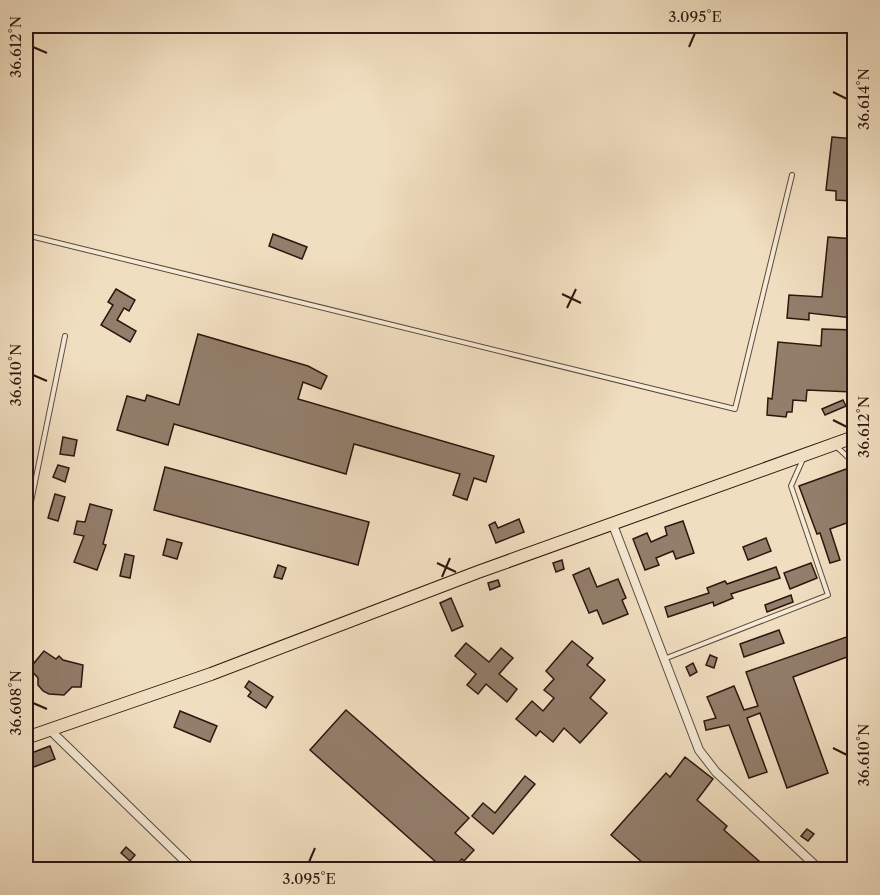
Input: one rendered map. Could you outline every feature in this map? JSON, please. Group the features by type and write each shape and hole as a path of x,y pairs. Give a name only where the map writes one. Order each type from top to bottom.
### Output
{"main road":[{"path":"26,738 211,674 478,572 855,437"}],"street":[{"path":"613,525 699,750 716,772 820,870"},
{"path":"49,729 194,870"}],"lane":[{"path":"26,234 735,409 792,175"},
{"path":"26,526 65,336"},
{"path":"834,445 855,463"},
{"path":"664,659 828,596 791,486 805,456"}],"building":[{"path":"832,137 855,139 855,197 851,197 851,201 836,200 836,191 826,190"},
{"path":"273,234 307,247 302,259 269,246"},
{"path":"828,237 855,239 852,318 809,313 809,320 787,318 789,295 822,297"},
{"path":"116,289 135,300 129,311 124,308 117,320 136,331 130,342 101,325 113,305 108,302"},
{"path":"822,329 855,330 852,392 807,390 806,401 793,400 792,412 787,412 786,417 767,415 768,398 772,399 778,342 821,346"},
{"path":"198,334 308,366 327,376 321,389 303,382 298,399 494,456 486,482 474,478 467,500 453,495 460,474 354,444 346,474 174,424 168,445 117,430 127,396 145,401 147,395 179,405"},
{"path":"843,400 846,406 825,415 822,409"},
{"path":"63,437 77,440 74,456 60,454"},
{"path":"58,465 69,468 65,482 53,477"},
{"path":"165,467 369,522 358,565 154,510"},
{"path":"849,468 855,484 855,520 830,529 840,560 830,563 820,533 817,534 799,486"},
{"path":"55,494 65,497 58,521 48,518"},
{"path":"90,504 112,510 103,544 106,545 97,570 74,562 84,536 74,534 77,521 85,522"},
{"path":"519,519 524,532 496,543 489,525 495,522 498,528"},
{"path":"683,521 694,553 676,559 673,551 656,558 659,565 645,570 633,539 647,533 651,542 667,535 665,527"},
{"path":"766,538 771,551 748,560 743,547"},
{"path":"167,539 182,543 177,559 163,555"},
{"path":"125,554 134,556 130,578 120,576"},
{"path":"562,560 564,569 556,572 553,563"},
{"path":"811,563 817,578 790,589 784,573"},
{"path":"278,565 286,568 282,579 274,577"},
{"path":"776,567 780,578 731,594 733,598 714,606 713,602 668,617 665,607 709,593 707,588 725,581 727,584"},
{"path":"589,568 597,587 618,579 626,598 622,600 628,614 603,624 597,610 589,613 573,575"},
{"path":"498,580 500,586 490,590 488,583"},
{"path":"791,595 793,602 767,612 765,605"},
{"path":"451,598 463,626 452,631 440,603"},
{"path":"779,630 784,643 744,657 740,644"},
{"path":"855,634 855,654 793,677 828,773 787,788 760,713 747,718 767,772 749,778 729,725 706,730 704,721 716,718 707,697 734,686 744,710 758,706 746,672"},
{"path":"572,641 593,658 587,665 605,680 590,698 607,713 580,743 564,728 553,742 540,731 536,736 516,719 532,701 543,711 554,698 544,690 554,679 546,671"},
{"path":"466,643 489,662 501,648 513,658 499,674 517,689 507,702 486,684 478,694 467,685 476,674 455,656"},
{"path":"44,651 56,659 59,656 63,660 83,665 81,687 72,687 64,695 49,694 43,691 38,685 38,678 29,668 26,672 26,654 34,663"},
{"path":"710,655 717,658 714,668 706,665"},
{"path":"693,663 697,672 690,676 686,667"},
{"path":"249,681 273,697 266,708 248,696 251,692 245,687"},
{"path":"346,710 469,818 455,833 474,850 464,861 462,859 451,870 445,870 310,750"},
{"path":"180,711 217,726 210,742 174,727"},
{"path":"50,746 55,759 26,770 26,755"},
{"path":"685,757 713,779 697,800 727,826 724,830 769,870 651,870 611,835 666,773 670,777"},
{"path":"525,776 535,784 493,834 472,816 483,803 495,813"},
{"path":"807,829 814,834 808,841 801,836"},
{"path":"126,847 135,855 130,861 121,853"}]}
